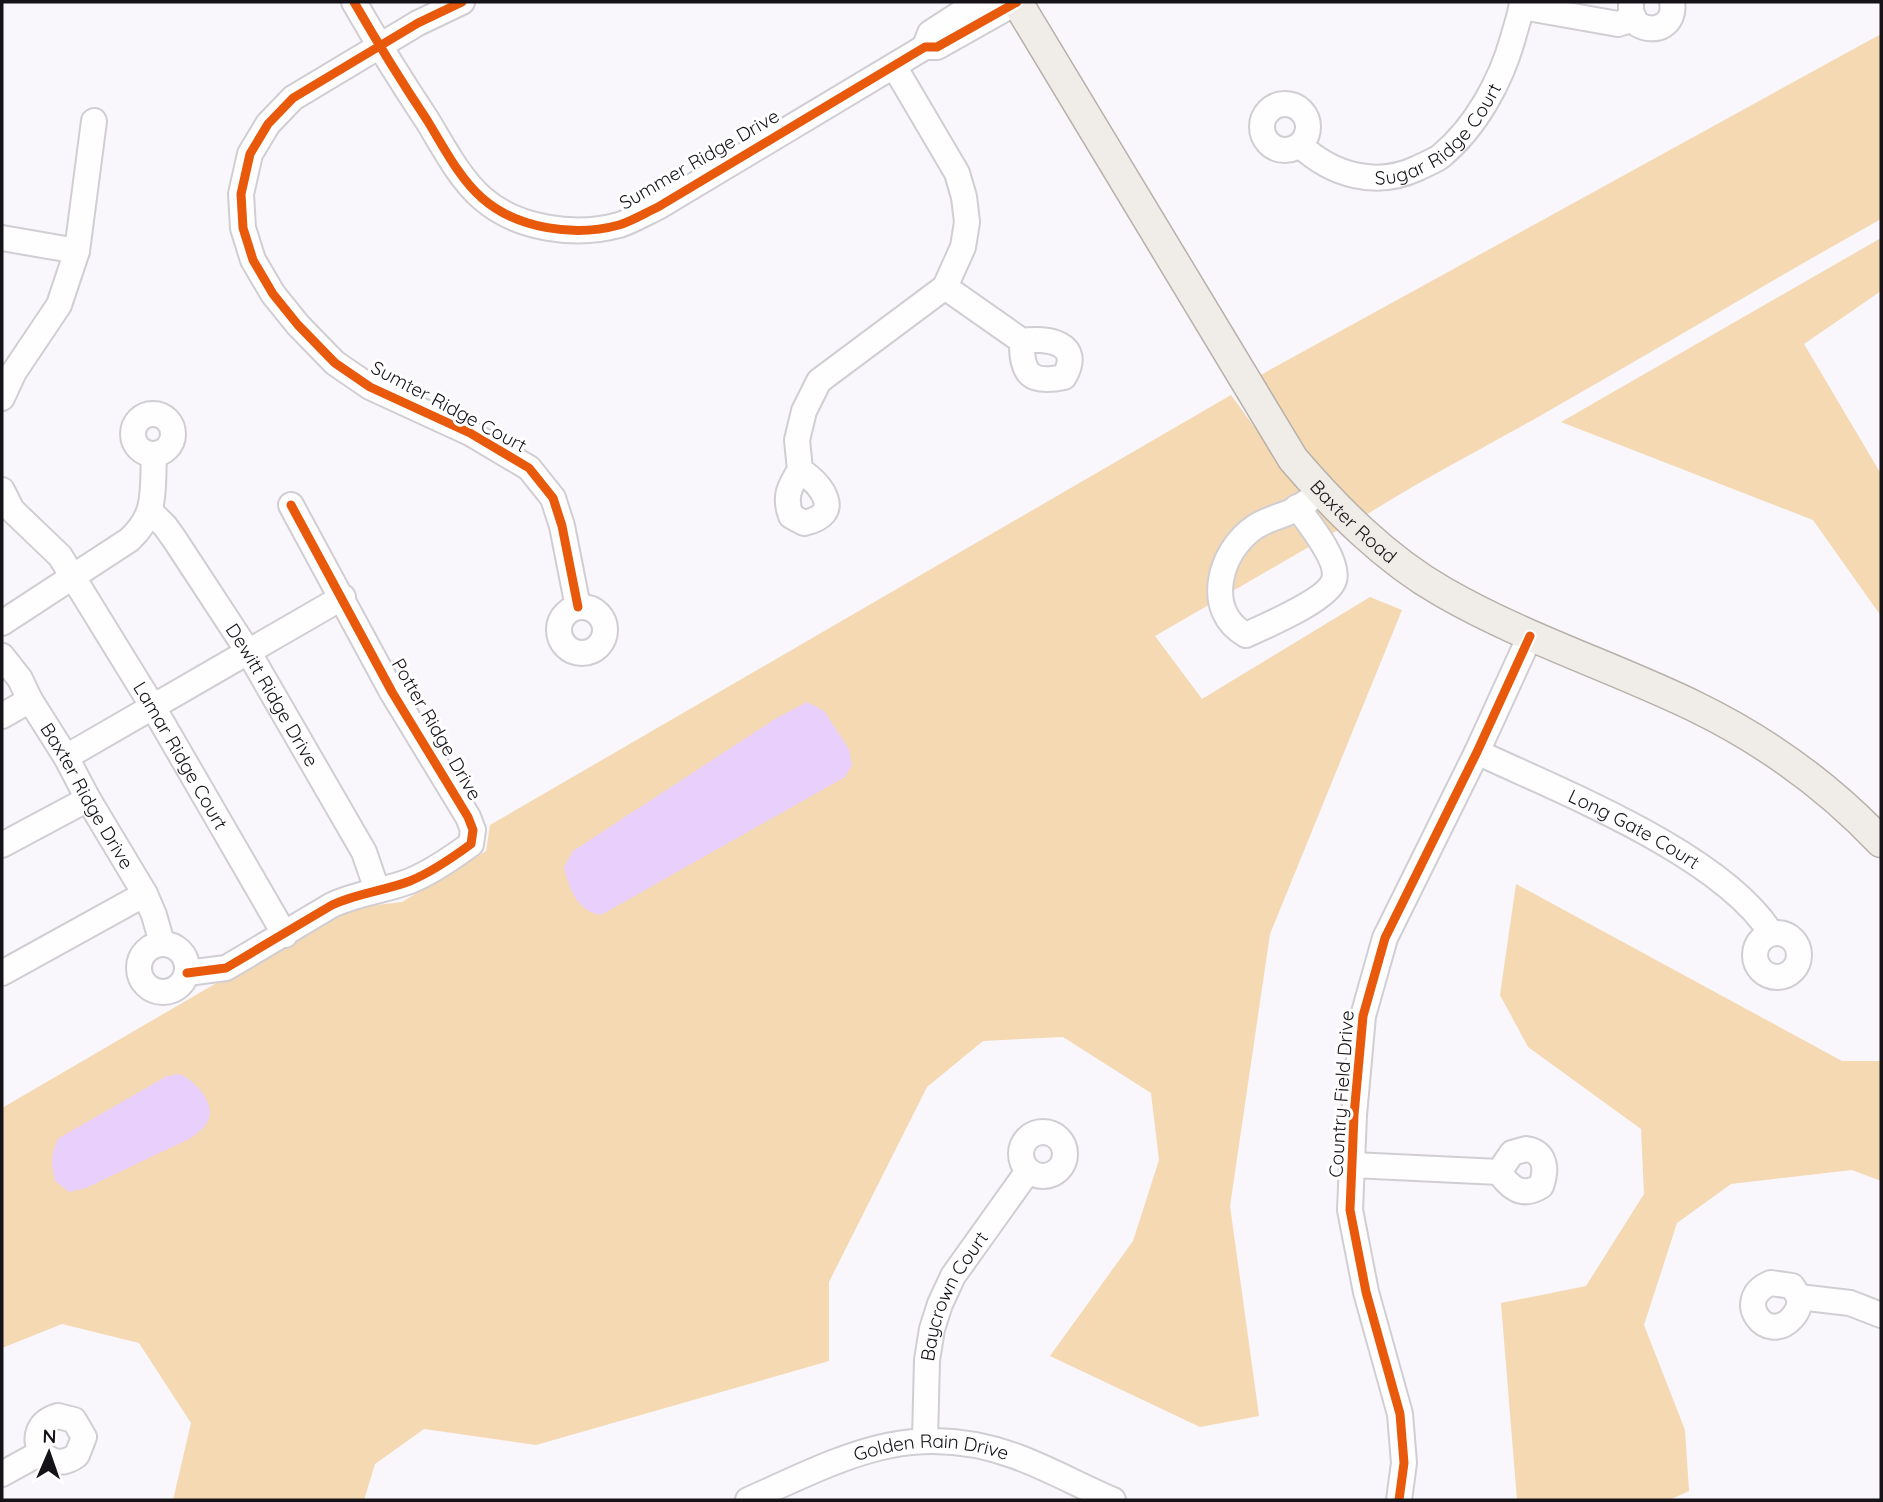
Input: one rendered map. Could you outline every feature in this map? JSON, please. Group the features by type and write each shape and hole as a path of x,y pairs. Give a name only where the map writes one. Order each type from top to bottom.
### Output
{"main road":[{"name":"Baxter Road","path":"1017,2 1293,459 1309,499 1443,592 1530,636 1694,706 1766,746 1818,782 1881,842"}],"street":[{"name":"Summer Ridge Drive","path":"354,2 379,46 459,170 482,199 513,217 541,227 579,230 619,225 657,207 925,47 937,47 1017,2"},
{"name":"Sumter Ridge Court","path":"461,2 418,23 293,98 268,124 250,154 241,194 243,228 253,260 273,294 298,325 335,363 370,387 470,433 529,468 553,498 562,526 578,607"},
{"name":"Summer Ridge Drive","path":"925,47 930,33 978,2"},
{"path":"1522,4 1618,24 1633,10 1637,24 1648,29 1666,24 1673,13 1672,2"},
{"name":"Sugar Ridge Court","path":"1300,145 1314,158 1338,172 1382,179 1406,173 1439,158 1462,136 1489,96 1506,62 1522,4"},
{"path":"800,470 797,439 804,411 819,381 945,287 963,247 967,222 957,173 894,66"},
{"path":"2,398 14,372 59,305 77,251 94,121"},
{"path":"2,238 77,251"},
{"path":"945,287 1022,341"},
{"path":"2,624 129,540 142,528 151,512 154,454"},
{"name":"Lamar Ridge Court","path":"2,490 12,510 60,556 153,707 285,935"},
{"path":"1309,499 1333,567 1334,580 1327,589 1300,609 1246,635 1226,618 1220,601 1219,583 1224,568 1238,544 1254,528 1309,499"},
{"name":"Potter Ridge Drive","path":"187,973 226,968 349,897 409,881 433,870 471,844 473,830 461,804 393,692 291,505"},
{"name":"Dewitt Ridge Drive","path":"151,512 170,533 248,653 364,852 377,890"},
{"path":"66,757 343,597"},
{"name":"Country Field Drive","path":"1399,1500 1404,1463 1400,1414 1356,1251 1350,1210 1359,1045 1371,983 1385,938 1477,752 1530,636"},
{"name":"Baxter Ridge Drive","path":"2,656 20,679 145,894 162,943"},
{"path":"2,716 30,700"},
{"name":"Long Gate Court","path":"1477,752 1673,848 1732,891 1759,915 1771,933"},
{"path":"2,845 88,799"},
{"path":"2,973 145,894"},
{"path":"162,943 176,947 182,952 187,973 178,987 162,992 154,991 141,980 138,972 141,956 146,949 162,943"},
{"path":"1353,1165 1499,1172"},
{"name":"Baycrown Court","path":"925,1439 927,1360 932,1329 940,1304 953,1276 1028,1171"},
{"path":"1799,1297 1850,1303 1881,1315"},
{"name":"Golden Rain Drive","path":"748,1500 855,1454 894,1443 925,1439 959,1442 1015,1456 1113,1500"},
{"path":"2,1474 40,1453"}],"shaded area":[{"path":"1881,34 1881,219 1366,515 1330,481 1294,438 1257,377"},
{"path":"1881,238 1881,291 1804,344 1881,474 1881,616 1813,520 1561,422"},
{"path":"1231,395 1282,465 1338,530 1155,636 1202,699 1370,597 1402,610 1270,934 1230,1206 1259,1416 1200,1427 1050,1356 1133,1241 1159,1160 1151,1093 1063,1037 983,1041 927,1087 829,1282 829,1361 536,1445 424,1429 375,1464 364,1500 173,1500 191,1423 139,1343 62,1324 2,1348 2,1108 285,943 351,908 402,902 486,851 490,825"},
{"path":"807,702 824,711 849,749 852,765 845,777 601,915 580,904 575,898 564,867 573,851 775,719"},
{"path":"1516,884 1842,1061 1881,1061 1881,1181 1852,1170 1731,1184 1677,1223 1644,1325 1685,1430 1689,1491 1669,1500 1517,1500 1501,1303 1586,1286 1644,1194 1641,1129 1528,1047 1500,995"},
{"path":"180,1074 205,1096 210,1112 204,1127 191,1138 86,1188 69,1192 55,1181 52,1159 59,1138 167,1076"}],"cycle path":[{"path":"354,2 452,161 474,190 496,209 512,217 547,228 566,230 602,229 619,225 658,207 925,47 937,47 1017,2"},
{"path":"462,2 418,23 293,98 268,124 250,154 241,194 243,228 253,260 273,294 298,325 335,363 370,387 470,433 529,468 553,498 562,526 578,607"},
{"path":"187,973 226,968 332,905 410,881 434,869 471,844 473,830 468,817 392,692 291,505"},
{"path":"1399,1500 1404,1463 1400,1414 1366,1292 1350,1210 1354,1115 1363,1016 1385,938 1477,752 1530,636"}]}
